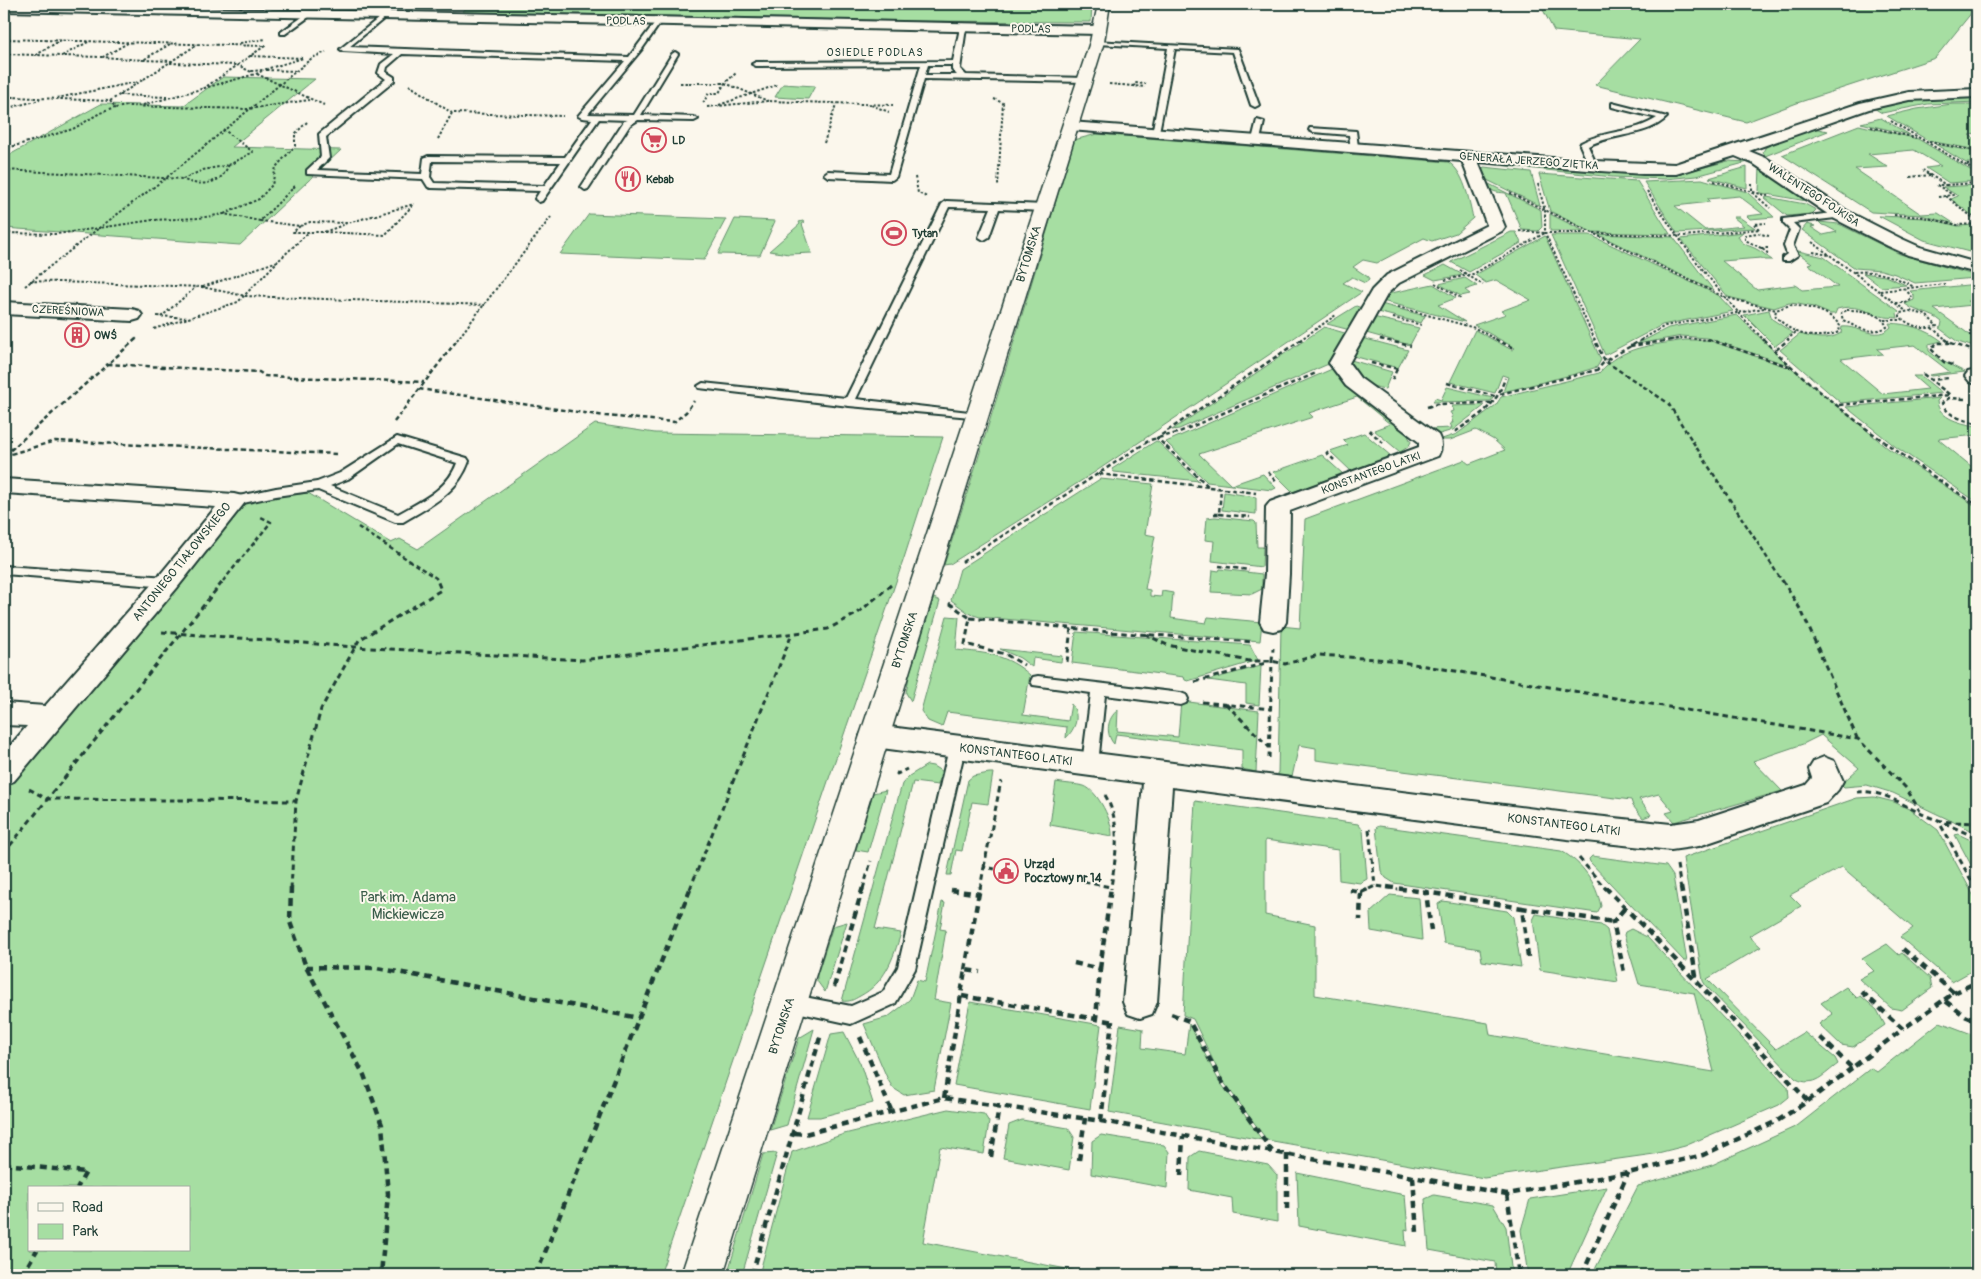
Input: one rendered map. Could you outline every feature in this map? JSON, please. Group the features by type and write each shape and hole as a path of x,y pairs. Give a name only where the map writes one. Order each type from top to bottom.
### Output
{"street":[{"name":"BYTOMSKA","path":"702,1275 1085,80 1098,36 1104,4"},
{"name":"PODLAS","path":"4,7 963,28 1098,36"},
{"name":"GENERAŁA JERZEGO ZIĘTKA","path":"1070,126 1593,166 1676,169 1865,106 1909,96 1977,93"},
{"name":"WALENTEGO FOJKISA","path":"1736,150 1760,161 1841,215 1914,251 1977,268"},
{"path":"1340,363 1381,290 1393,279 1496,227 1468,156"},
{"name":"CZEREŚNIOWA","path":"4,308 132,315"},
{"name":"KONSTANTEGO LATKI","path":"1273,622 1277,574 1278,507 1430,451 1430,440 1353,382 1340,363"},
{"name":"ANTONIEGO TIAŁOWSKIEGO","path":"4,486 234,501"},
{"name":"ANTONIEGO TIAŁOWSKIEGO","path":"12,779 51,717 168,582 234,501"},
{"path":"4,714 51,717"},
{"name":"KONSTANTEGO LATKI","path":"874,736 957,748 1096,777 1158,774 1567,826 1672,855 1699,834 1816,794 1828,781 1824,769"},
{"path":"1140,1002 1158,774"}],"lane":[{"path":"261,12 275,4"},
{"path":"283,33 310,14"},
{"path":"343,49 384,16"},
{"path":"582,116 640,48 658,22"},
{"path":"963,28 956,70 964,77"},
{"path":"1098,36 1172,47 1236,50 1255,105"},
{"path":"1156,132 1172,47"},
{"path":"343,49 629,59"},
{"path":"310,172 325,158 322,136 391,79 382,73 384,66 400,52"},
{"path":"585,187 627,123 636,118 676,54"},
{"path":"756,64 956,64"},
{"path":"828,174 892,177 925,64"},
{"path":"922,77 1085,80"},
{"path":"1593,166 1584,146 1595,139 1650,126 1663,117 1615,105"},
{"path":"582,116 596,118 694,119"},
{"path":"539,199 596,118"},
{"path":"1256,140 1260,122"},
{"path":"1313,130 1353,133 1354,147"},
{"path":"545,189 431,185 426,177 428,158 568,160"},
{"path":"310,172 426,177"},
{"path":"849,403 946,204 1044,208"},
{"path":"984,237 996,206"},
{"path":"1786,222 1841,215"},
{"path":"1786,222 1795,229 1788,248 1793,255 1786,259"},
{"path":"704,386 978,416"},
{"path":"234,501 318,486 344,476 397,440 463,461 460,472 452,486 399,519 318,486"},
{"path":"4,570 168,582"},
{"path":"1038,681 1187,700"},
{"path":"1096,777 1099,690"},
{"path":"789,1003 851,1015 890,998 906,969 957,748"}],"path":[{"path":"232,45 269,38"},
{"path":"4,40 265,46 205,88"},
{"path":"36,55 61,40"},
{"path":"62,56 88,41"},
{"path":"103,58 129,42"},
{"path":"143,60 171,43"},
{"path":"4,101 12,97 110,101 199,44"},
{"path":"22,288 166,178 223,129 312,58 332,49 343,49"},
{"path":"4,54 173,61"},
{"path":"250,56 312,58"},
{"path":"140,106 303,58"},
{"path":"170,63 238,65 309,100 324,105 318,111"},
{"path":"256,74 263,70 297,71"},
{"path":"736,73 719,93 709,93 700,108 768,101 914,106"},
{"path":"964,77 976,91 1004,103 996,206"},
{"path":"391,79 399,79 452,113 582,116"},
{"path":"52,98 140,82"},
{"path":"657,82 725,84 768,101"},
{"path":"1103,83 1149,88"},
{"path":"4,91 12,97"},
{"path":"120,95 170,97"},
{"path":"4,109 46,98"},
{"path":"4,149 73,128 100,113 115,108 140,106 248,109 309,100"},
{"path":"110,101 115,108"},
{"path":"824,143 836,104"},
{"path":"1865,106 1977,172"},
{"path":"428,158 452,113"},
{"path":"4,233 58,234 153,220 199,218 224,214 259,199 272,185 276,167 295,146 295,134 312,117"},
{"path":"1866,126 1922,139"},
{"path":"183,179 204,170 229,165 252,152 223,129"},
{"path":"1926,141 1977,151"},
{"path":"1966,165 1977,164"},
{"path":"4,170 183,179 198,184 221,177 229,165"},
{"path":"1923,170 1946,185"},
{"path":"260,220 310,172"},
{"path":"1910,177 1930,175"},
{"path":"1476,176 1724,298 1776,310 1790,305 1806,306 1825,313 1837,321 1840,326 1839,332 1832,336 1818,336 1796,332 1780,323 1775,315 1776,310"},
{"path":"1537,179 1545,211 1545,233 1606,361 1668,403 1802,612 1858,739 1906,788 1920,811"},
{"path":"1710,180 1774,197"},
{"path":"1752,182 1752,192 1786,222"},
{"path":"1938,197 1953,196 1937,186 1977,183"},
{"path":"1645,188 1676,236 1724,298 1776,350 1892,449 1977,506"},
{"path":"1946,196 1977,222"},
{"path":"324,232 414,204 385,235 293,232 300,226 310,222 348,223"},
{"path":"392,424 485,305 554,212"},
{"path":"224,214 300,226"},
{"path":"1841,215 1871,214 1923,217 1957,225 1977,222"},
{"path":"1761,248 1754,246 1744,238 1745,235 1752,233 1768,235 1754,224 1765,223"},
{"path":"1545,233 1676,236 1760,229"},
{"path":"1795,229 1906,311"},
{"path":"132,315 138,331 144,332 238,302 309,232"},
{"path":"202,287 278,262"},
{"path":"1853,272 1873,271 1888,274 1915,288"},
{"path":"30,281 202,287 244,296 485,305"},
{"path":"1879,291 1950,284"},
{"path":"4,456 196,287"},
{"path":"1896,303 1911,300 1912,297 1904,288"},
{"path":"1157,438 1357,301 1373,303 1475,328 1513,348"},
{"path":"1447,383 1499,396 1597,370 1606,361 1629,346 1665,326 1764,308"},
{"path":"1884,320 1887,327 1882,331 1870,331 1856,328 1843,320 1841,314 1847,310 1859,310 1884,320 1902,320 1916,327 1932,328 1937,326 1935,320 1925,314 1906,311 1900,313 1902,320"},
{"path":"1837,321 1843,320"},
{"path":"1932,328 1951,343"},
{"path":"1776,350 1796,332"},
{"path":"1629,346 1683,338 1706,338 1796,369"},
{"path":"1976,377 1965,368 1944,362 1931,348 1937,343 1951,343 1977,352"},
{"path":"961,563 1150,440 1176,433 1340,363"},
{"path":"108,364 260,372 265,376 424,382"},
{"path":"1923,374 1950,395 1967,400"},
{"path":"1430,440 1457,432 1494,403 1499,396 1504,378"},
{"path":"1931,380 1946,379"},
{"path":"419,389 605,416 674,422 686,412"},
{"path":"1839,405 1950,395"},
{"path":"1959,398 1949,398 1942,403 1944,408 1962,420 1977,423"},
{"path":"1400,417 1437,404 1494,403"},
{"path":"1157,438 1209,487"},
{"path":"4,456 55,441 340,454"},
{"path":"1098,474 1263,494"},
{"path":"1214,514 1219,514 1221,488"},
{"path":"4,854 271,522 234,501"},
{"path":"351,523 436,578 441,590 359,640 321,709 296,801 290,872 290,922 306,967 364,1076 382,1125 388,1194 381,1275"},
{"path":"127,629 355,647 582,660 828,629 858,613 898,579"},
{"path":"945,601 970,618 1263,643"},
{"path":"970,618 965,644 993,651 1021,662 1038,681"},
{"path":"1064,685 1071,628"},
{"path":"536,1275 792,634"},
{"path":"1145,634 1167,646 1249,661 1272,661 1284,664 1319,655 1390,660 1858,739"},
{"path":"1268,788 1273,647"},
{"path":"1271,709 1187,700 1195,681 1272,661"},
{"path":"1226,704 1246,727 1270,747"},
{"path":"894,784 897,774"},
{"path":"1096,777 1110,801 1116,826 1116,848 1100,969 1096,1019"},
{"path":"12,779 47,799 296,801"},
{"path":"944,1098 965,970 1001,780"},
{"path":"1851,793 1869,791 1895,798 1977,838"},
{"path":"1938,820 1977,823"},
{"path":"1938,820 1977,890"},
{"path":"1368,821 1375,886"},
{"path":"1577,855 1624,909 1697,982 1808,1102"},
{"path":"1672,855 1697,982"},
{"path":"752,1275 872,859"},
{"path":"984,867 995,869"},
{"path":"1084,882 1111,887"},
{"path":"1350,890 1361,892 1375,886 1426,892 1613,922"},
{"path":"957,891 980,894"},
{"path":"1360,920 1361,892"},
{"path":"1426,892 1431,931"},
{"path":"1522,908 1528,957"},
{"path":"1613,922 1624,909"},
{"path":"1613,922 1624,972"},
{"path":"1903,949 1954,993"},
{"path":"1074,963 1100,969"},
{"path":"306,967 377,968 639,1018"},
{"path":"965,970 980,972"},
{"path":"794,1133 805,1134 891,1110 944,1098 1085,1118 1507,1194 1628,1173 1703,1155 1777,1121 1808,1102 1903,1029 1954,993 1977,982"},
{"path":"1862,992 1903,1029"},
{"path":"962,996 1112,1021 1101,1121"},
{"path":"1944,1000 1965,1016 1977,1021"},
{"path":"1140,1002 1189,1021 1220,1080 1272,1151"},
{"path":"851,1015 891,1110"},
{"path":"1820,1037 1852,1068"},
{"path":"991,1157 999,1106"},
{"path":"1079,1160 1085,1118"},
{"path":"1181,1176 1183,1136"},
{"path":"1287,1154 1288,1209"},
{"path":"4,1164 86,1172 78,1186"},
{"path":"1582,1275 1628,1173"},
{"path":"1414,1177 1417,1233"},
{"path":"1507,1194 1519,1275"},
{"path":"22,1275 36,1252"}],"green space":[{"path":"471,4 1092,4 1091,22 914,21 462,12"},
{"path":"1540,4 1977,4 1977,6 1935,58 1797,103 1746,122 1595,85 1640,39 1554,31"},
{"path":"223,77 315,79 232,147 341,150 240,245 4,228 4,158 101,104 183,106"},
{"path":"783,84 815,86 808,99 775,97"},
{"path":"1977,96 1977,102 1928,104 1882,113 1872,107 1918,98"},
{"path":"1952,104 1977,104 1977,134 1969,135 1977,140 1977,150 1929,141 1887,116 1917,109"},
{"path":"1881,118 1910,135 1861,123"},
{"path":"1859,125 1918,139 1977,174 1977,181 1949,183 1926,168 1941,166 1914,150 1868,154 1888,167 1855,169 1921,214 1938,213 1955,224 1921,215 1871,212 1782,155"},
{"path":"1813,128 1828,131 1765,156 1763,152 1770,144"},
{"path":"1097,134 1448,162 1454,166 1462,179 1473,218 1456,233 1432,241 1424,238 1377,263 1363,260 1353,267 1368,277 1369,280 1365,283 1352,277 1343,283 1362,292 1095,472 950,564 944,565 1027,300 1074,140"},
{"path":"1935,144 1977,152 1974,163 1966,163"},
{"path":"1728,161 1748,162 1696,176 1665,179 1613,177 1488,164 1678,172"},
{"path":"1484,167 1531,172 1540,206 1485,179 1481,170"},
{"path":"1747,167 1747,188 1709,178"},
{"path":"1760,168 1812,202 1761,193 1759,191"},
{"path":"1539,174 1637,181 1670,234 1591,232 1550,211"},
{"path":"1702,179 1747,192 1774,217 1750,219 1747,216 1763,214 1739,196 1707,199 1710,202 1675,206 1705,230 1744,226 1733,217 1739,217 1755,228 1677,233 1644,182"},
{"path":"1487,183 1541,210 1542,227 1538,231 1522,230 1506,193 1492,190"},
{"path":"1977,185 1977,219 1951,199 1958,196 1943,187"},
{"path":"1765,198 1805,204 1816,210 1812,214 1787,216"},
{"path":"589,214 726,219 704,260 560,254"},
{"path":"1550,214 1584,231 1550,231"},
{"path":"1879,216 1926,218 1958,226 1977,225 1977,254 1924,240"},
{"path":"735,219 775,221 760,255 718,254"},
{"path":"799,222 805,222 802,224 812,253 789,254 769,251 800,224"},
{"path":"1819,222 1839,224 1900,254 1977,276 1976,278 1915,283 1881,270 1855,268 1802,230 1807,224 1815,226 1811,227 1823,235 1837,232"},
{"path":"1511,232 1516,232 1521,243 1469,272 1451,262"},
{"path":"1743,232 1738,236 1742,242 1760,251 1772,260 1761,258 1722,261 1757,290 1795,285 1802,290 1838,287 1808,264 1812,263 1794,250 1824,257 1899,311 1897,313 1898,318 1883,317 1865,310 1849,307 1837,309 1835,314 1830,314 1813,307 1789,303 1774,308 1728,297 1681,239"},
{"path":"1597,234 1673,237 1714,291"},
{"path":"1551,235 1590,235 1718,295 1733,311 1662,325 1605,355"},
{"path":"1545,236 1601,360 1597,367 1503,392 1508,377 1502,375 1495,393 1450,382 1475,330 1512,350 1515,348 1474,325 1506,314 1501,311 1531,300 1496,280 1486,283 1475,275"},
{"path":"1445,265 1463,275 1435,280 1425,275"},
{"path":"1863,273 1885,276 1906,285 1881,287"},
{"path":"1465,278 1477,286 1465,290 1470,294 1461,296 1439,284"},
{"path":"1433,284 1456,298 1438,305 1465,322 1382,301 1387,294"},
{"path":"1977,284 1977,300 1968,301 1973,305 1934,309 1977,340 1977,348 1958,342 1939,328 1942,322 1938,319 1905,304 1914,300 1914,295 1910,291"},
{"path":"1381,304 1425,316 1421,323 1377,312"},
{"path":"1356,306 1362,308 1350,330 1327,324"},
{"path":"1769,310 1772,319 1793,333 1775,346 1744,315"},
{"path":"1737,315 1788,365 1707,338 1682,336 1637,344 1668,328"},
{"path":"1373,317 1419,328 1410,345 1366,333"},
{"path":"1889,323 1917,328 1930,333 1942,341 1929,344 1929,351 1940,360 1965,372 1929,375 1950,372 1915,345 1877,349 1883,354 1841,359 1883,394 1928,389 1913,376 1921,376 1942,393 1841,403 1780,350 1800,334 1816,338 1826,338 1841,333 1842,327 1879,333 1891,327"},
{"path":"1324,327 1348,334 1333,362 1179,429 1172,430"},
{"path":"1362,338 1408,350 1398,368 1353,356"},
{"path":"1685,340 1708,340 1793,369 1889,449 1977,507 1977,833 1893,793 1867,785 1844,787 1841,784 1859,768 1821,735 1803,744 1753,761 1782,791 1674,822 1666,813 1673,811 1659,794 1639,799 1651,815 1643,818 1633,806 1631,800 1316,760 1316,748 1299,745 1292,777 1278,775 1281,626 1300,628 1305,519 1464,460 1469,464 1505,450 1494,440 1476,430 1450,440 1439,440 1457,434 1496,405 1501,397 1599,373 1618,357 1638,348"},
{"path":"1351,360 1392,372 1385,389 1368,384 1359,378 1349,364"},
{"path":"1332,369 1405,429 1411,442 1408,447 1400,452 1374,430 1390,424 1357,397 1309,413 1313,417 1199,454 1231,485 1207,482 1166,442"},
{"path":"1447,387 1493,398 1491,401 1433,402 1435,398 1441,400"},
{"path":"1940,398 1937,401 1938,407 1946,416 1958,422 1977,426 1977,435 1938,439 1977,471 1977,502 1896,447 1846,407"},
{"path":"1452,406 1484,406 1453,430 1433,436 1429,429 1452,428 1450,423 1453,423 1451,417 1453,417 1450,412 1454,411"},
{"name":"Park im. Adama Mickiewicza","path":"595,424 655,433 943,437 904,558 660,1275 4,1275 4,791 248,500 308,493 391,543 400,539 418,549"},
{"path":"1364,433 1391,456 1351,471 1330,451 1348,445 1343,440"},
{"path":"1156,441 1199,481 1114,472 1112,469"},
{"path":"1322,455 1343,474 1293,492 1273,472"},
{"path":"1263,474 1276,488 1272,490 1231,485"},
{"path":"1100,479 1153,484 1145,534 1155,536 1145,589 1150,590 1150,596 1161,597 1162,591 1173,593 1171,618 1206,623 1208,617 1262,622 1260,641 980,617 970,614 951,600 960,569"},
{"path":"1224,492 1256,497 1256,514 1222,510"},
{"path":"1215,517 1254,521 1256,523 1257,547 1263,547 1262,567 1212,561 1214,541 1205,540 1207,518"},
{"path":"1220,569 1262,574 1262,589 1252,594 1211,592 1213,570 1219,571"},
{"path":"934,598 940,601 911,701 906,693 910,672"},
{"path":"947,616 959,617 956,650 996,656 1013,663 1030,675 1023,715 1068,721 1071,704 1076,713 1076,722 1066,738 1067,727 947,712 942,727 928,721 921,711"},
{"path":"1076,632 1250,645 1258,660 1188,681 1184,677 1072,663"},
{"path":"1000,649 1062,656 1061,662 1033,658 1032,667 1020,658"},
{"path":"1261,666 1259,705 1246,703 1246,685 1208,680"},
{"path":"1181,701 1259,711 1256,772 1242,769 1242,750 1116,734 1114,744 1111,740 1108,726 1111,717 1118,710 1117,731 1178,737"},
{"path":"927,765 941,771 938,785 913,782 875,929 901,933 895,952 882,977 869,991 855,999 842,1001 902,784 909,776"},
{"path":"993,773 988,804 972,802 962,851 956,850 951,875 947,875 968,780 973,776"},
{"path":"1056,782 1084,786 1089,789 1104,808 1112,830 1112,836 1050,825"},
{"path":"886,790 868,852 856,850 873,793"},
{"path":"1874,797 1894,802 1911,810 1938,830 1977,902 1977,968 1952,982 1900,937 1913,928 1842,867 1790,895 1801,906 1749,936 1761,947 1707,979 1776,1049 1804,1032 1835,1058 1838,1064 1823,1076 1814,1081 1802,1081 1796,1079 1703,981 1683,858 1857,798"},
{"path":"1195,801 1358,824 1363,830 1367,879 1360,883 1339,880 1338,850 1265,840 1265,915 1315,925 1315,995 1488,1023 1490,1035 1714,1072 1694,993 1639,984 1624,935 1625,932 1631,929 1647,937 1788,1087 1789,1097 1779,1105 1685,1146 1654,1154 1484,1178 1267,1140 1223,1081 1193,1019 1183,1015"},
{"path":"1379,826 1561,851 1576,861 1587,874 1596,889 1601,906 1597,913 1394,883 1386,878 1381,871 1376,828"},
{"path":"1958,834 1977,843 1977,876 1955,835"},
{"path":"1592,856 1666,866 1673,876 1687,961 1684,961 1590,862 1589,859"},
{"path":"1390,895 1419,898 1422,940 1371,931 1370,913"},
{"path":"1443,901 1507,911 1513,917 1521,967 1482,961 1480,949 1444,943 1438,904"},
{"path":"942,902 945,903 940,929 946,930 934,1000 951,1003 934,1090 904,1095 893,1088 888,1080 864,1024 888,1017 910,999 917,980 925,982"},
{"path":"1536,914 1601,925 1607,930 1618,982 1540,970 1533,920"},
{"path":"847,922 825,992 817,981 817,975 833,926"},
{"path":"1887,944 1899,955 1902,953 1930,978 1932,988 1902,1010 1891,1008 1859,979 1874,971 1862,959"},
{"path":"1846,987 1857,998 1861,996 1877,1010 1885,1025 1853,1047 1841,1045 1819,1024 1833,1014 1821,1003"},
{"path":"970,1002 1101,1025 1090,1109 954,1085"},
{"path":"1940,1022 1977,1036 1977,1275 1592,1275 1638,1186 1712,1165 1797,1126 1871,1068 1877,1072"},
{"path":"1189,1024 1219,1081 1262,1140 1109,1112 1120,1025 1143,1029 1142,1048 1185,1054"},
{"path":"814,1029 787,1125 770,1130 799,1038"},
{"path":"844,1032 860,1063 873,1103 820,1117 807,1117 831,1034"},
{"path":"948,1109 984,1114 989,1122 984,1154 940,1147 923,1242 1099,1275 759,1275 792,1152 844,1134"},
{"path":"1022,1120 1068,1128 1074,1137 1069,1170 1003,1158 1009,1125"},
{"path":"1101,1135 1164,1145 1169,1152 1167,1188 1091,1174 1092,1141"},
{"path":"1199,1151 1268,1165 1277,1175 1277,1222 1233,1214 1232,1198 1189,1190 1190,1157"},
{"path":"777,1153 742,1275 727,1275 763,1154"},
{"path":"1297,1173 1405,1195 1408,1230 1405,1229 1406,1246 1299,1226"},
{"path":"1607,1187 1567,1275 1528,1275 1521,1230 1530,1199"},
{"path":"1434,1195 1493,1205 1506,1227 1512,1275 1496,1275 1495,1262 1429,1250 1425,1199"}],"place":[{"name":"LD","path":"654,140"},
{"name":"Kebab","path":"628,179"},
{"name":"Tytan","path":"894,233"},
{"name":"OWŚ","path":"77,335"},
{"name":"Urząd Pocztowy nr 14","path":"1006,871"}],"district":[{"name":"OSIEDLE PODLAS","path":"875,52"}]}
